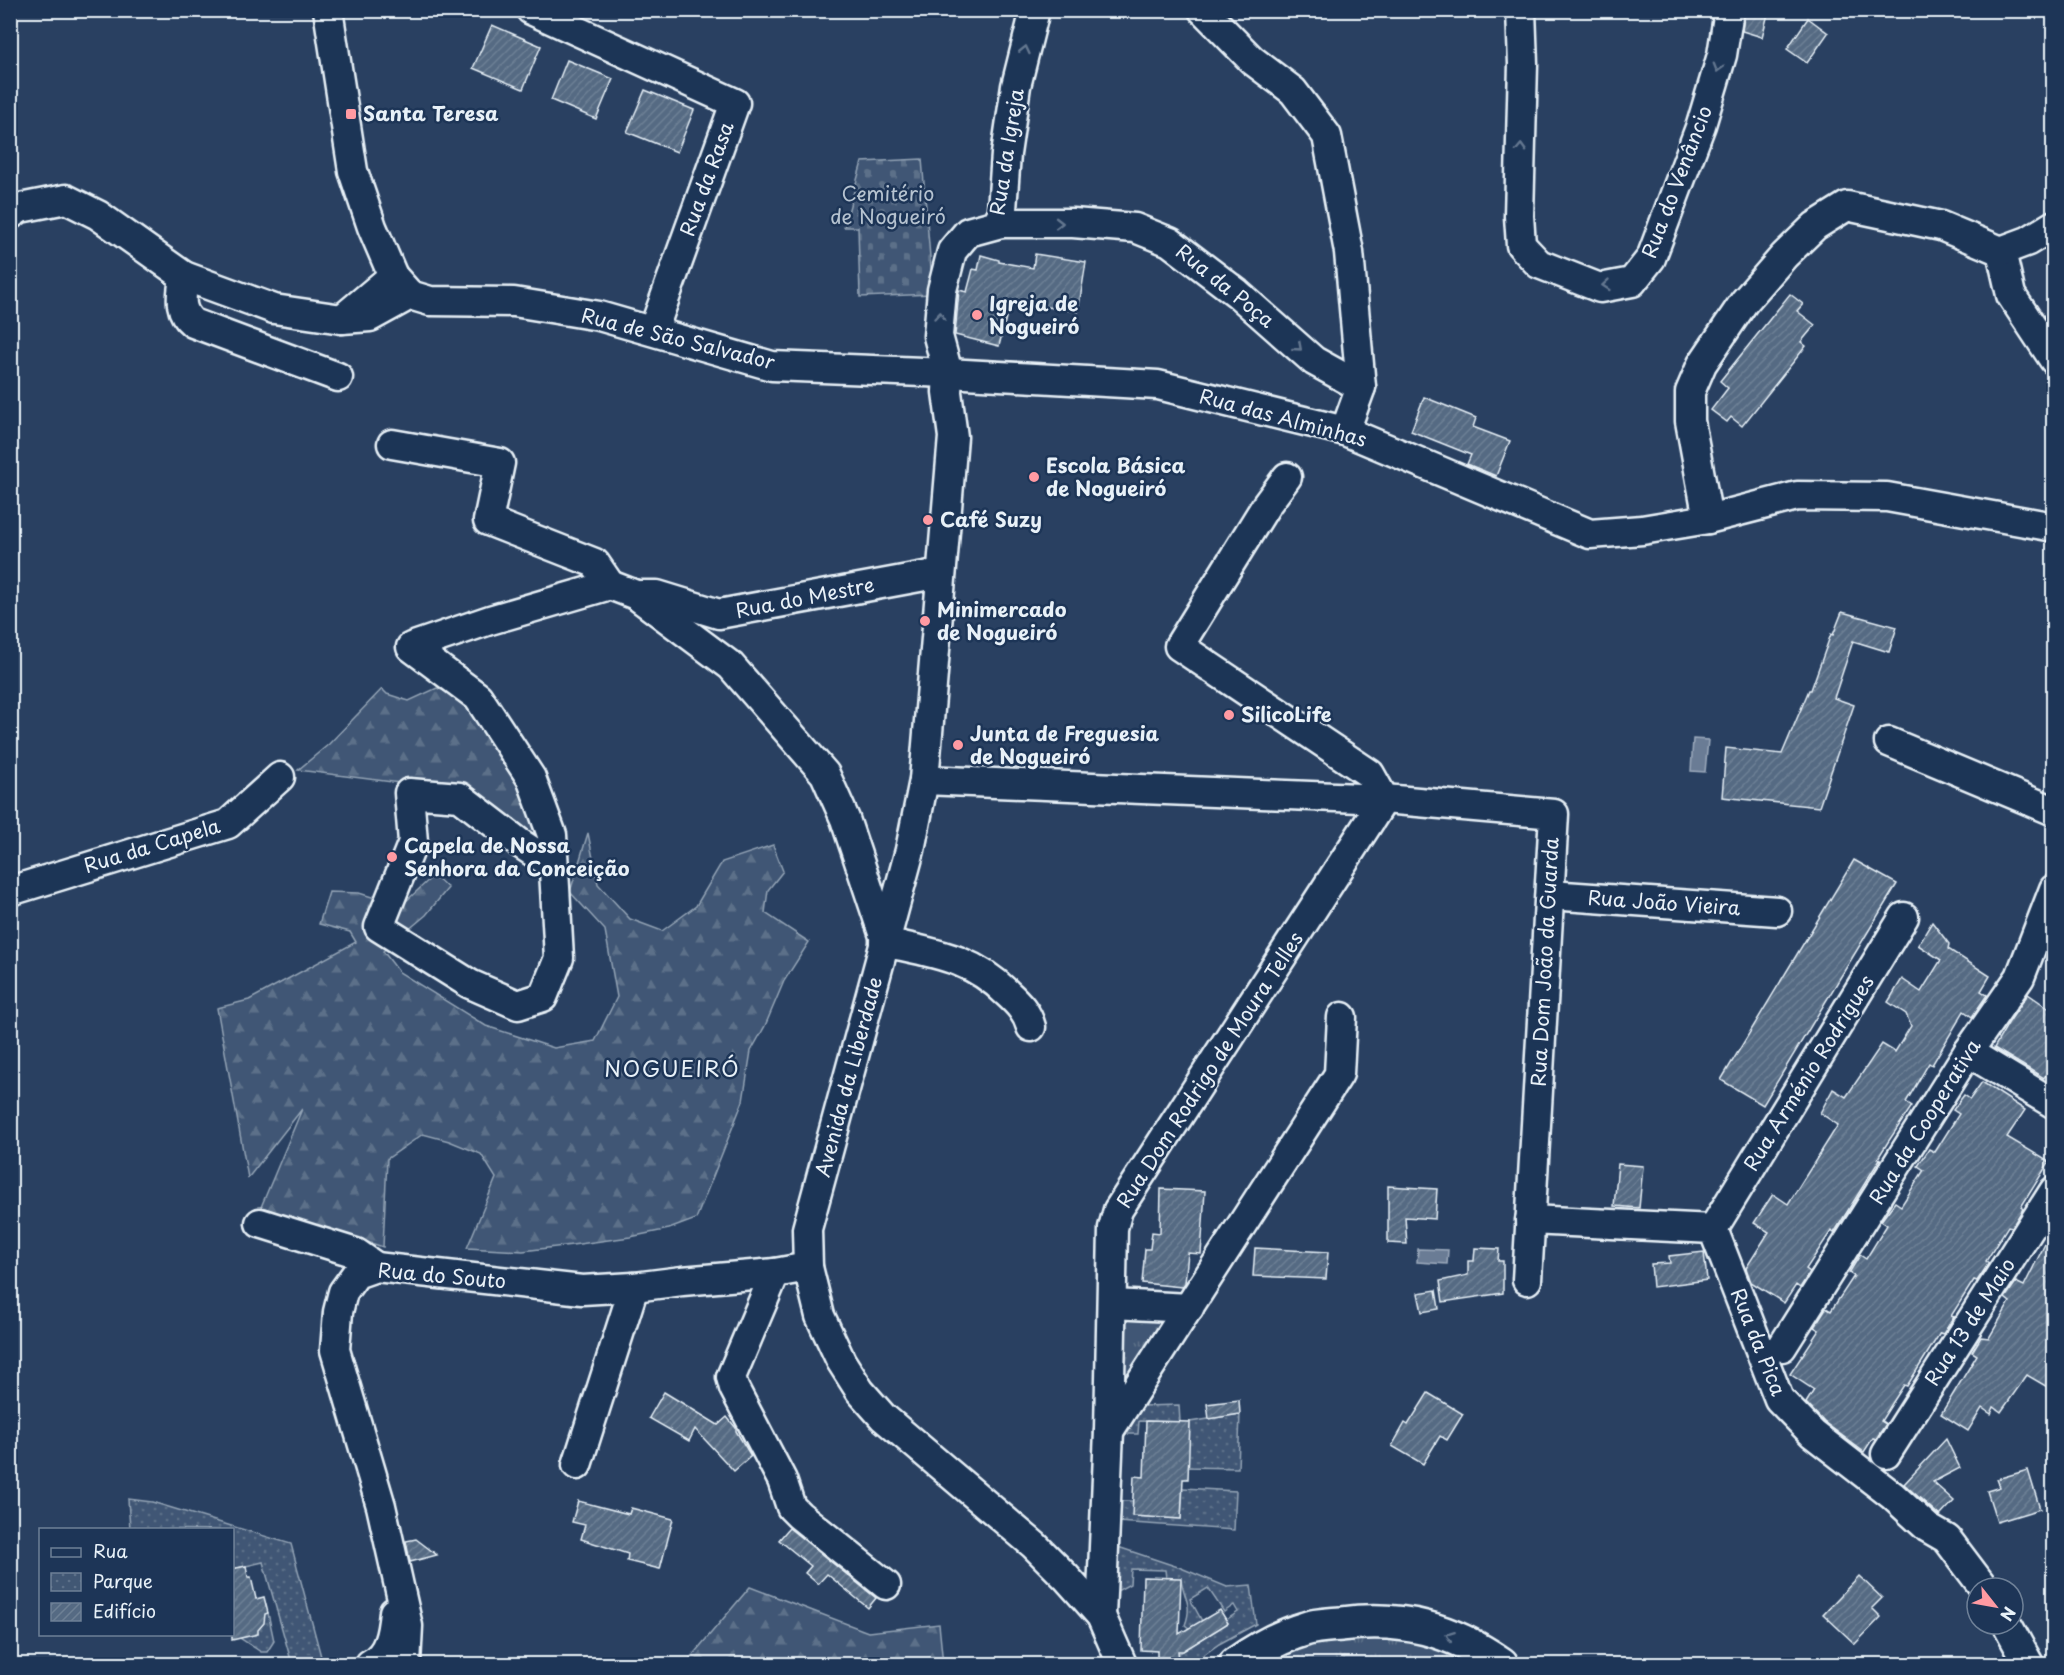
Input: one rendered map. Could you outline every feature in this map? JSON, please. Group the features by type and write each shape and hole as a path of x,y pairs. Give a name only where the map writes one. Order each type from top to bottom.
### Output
{"main road":[{"path":"1236,1665 1254,1651 1306,1628 1367,1621 1415,1625 1451,1636 1482,1651 1501,1665"}],"street":[{"path":"10,215 20,208 66,199 98,215 184,276 274,309 342,319 402,286 372,227 352,171 328,10"},
{"name":"Rua da Rasa","path":"531,10 735,103 653,331"},
{"name":"Rua da Igreja","path":"948,373 938,336 942,290 952,251 968,232 1001,223 1006,154 1016,86 1035,10"},
{"path":"1203,10 1252,60 1293,91 1327,136 1349,252 1361,387 1345,431"},
{"name":"Rua do Venâncio","path":"1521,10 1523,64 1519,216 1521,245 1539,264 1600,288 1632,282 1652,258 1701,125 1722,55 1729,10"},
{"path":"1708,519 1690,421 1690,392 1702,364 1744,302 1784,256 1815,226 1847,206 1941,226 2001,251 2028,242 2054,225"},
{"name":"Rua da Poça","path":"1001,223 1073,223 1135,228 1170,242 1236,293 1314,361 1361,387"},
{"path":"2001,251 2011,295 2054,360"},
{"path":"184,276 182,309 193,323 338,377"},
{"name":"Rua de São Salvador","path":"402,286 430,301 514,302 599,316 772,366 948,373"},
{"name":"Rua das Alminhas","path":"948,373 1158,385 1345,431 1590,534 1642,530 1708,519 1797,496 1887,497 2054,527"},
{"name":"Avenida da Liberdade","path":"948,373 952,437 924,780 910,850 807,1229 808,1267 820,1316 841,1361 860,1391 883,1417 1034,1545 1101,1616 1122,1665"},
{"path":"392,444 500,463 488,521 595,563 610,585 636,595 731,666 825,774 845,819 885,940 952,958 977,968 1024,1009 1031,1027"},
{"path":"1287,477 1267,504 1179,645 1370,774 1384,799"},
{"name":"Rua do Mestre","path":"636,595 657,595 719,614 941,573"},
{"path":"553,865 521,844 460,797 410,793 413,843 379,927 470,984 508,1001 518,1005 543,997 560,958 552,835 531,778 478,697 411,647 490,620 610,585"},
{"path":"1889,742 2054,812"},
{"name":"Rua da Capela","path":"10,891 228,824 280,777"},
{"path":"924,780 1384,799"},
{"name":"Rua Dom João da Guarda","path":"1384,799 1554,814 1527,1280"},
{"name":"Rua Dom Rodrigo de Moura Telles","path":"1101,1616 1113,1304 1113,1228 1118,1210 1384,799"},
{"name":"Rua da Cooperativa","path":"1782,1347 1968,1052 2020,977 2054,889"},
{"name":"Rua João Vieira","path":"1550,895 1777,911"},
{"name":"Rua Arménio Rodrigues","path":"1713,1229 1904,917"},
{"path":"1109,1431 1339,1074 1342,1017"},
{"path":"1968,1052 2054,1104"},
{"name":"Rua 13 de Maio","path":"1886,1454 2054,1191"},
{"path":"1530,1220 1713,1229"},
{"path":"260,1223 356,1253 376,1267"},
{"name":"Rua da Pica","path":"1713,1229 1779,1399 1813,1434 1893,1496 1928,1528 1947,1539 1975,1576"},
{"name":"Rua do Souto","path":"405,1665 408,1626 398,1581 381,1506 335,1350 338,1312 343,1292 356,1274 376,1267 582,1290 775,1273 808,1267"},
{"path":"775,1273 731,1377 734,1388 782,1480 791,1507 886,1585"},
{"path":"577,1465 634,1287"},
{"path":"1113,1304 1189,1308"},
{"name":"Rua do Souto","path":"370,1665 377,1661 387,1649 398,1581"},
{"path":"2013,1636 2029,1665"}],"green space":[{"name":"Cemitério de Nogueiró","path":"922,159 933,294 860,297 858,227 844,227 862,162"},
{"path":"437,688 455,695 481,720 526,788 544,836 523,832 416,785 298,770 329,744 382,689 387,694 409,701"},
{"path":"588,833 598,884 630,919 662,931 696,906 722,862 773,845 783,871 768,890 765,913 809,942 784,981 765,1026 751,1051 743,1101 696,1219 669,1229 572,1245 523,1251 467,1248 496,1178 481,1154 449,1141 423,1134 387,1159 383,1247 261,1207 302,1109 248,1178 217,1008 249,1000 356,942 350,932 319,924 329,892 359,893 401,906 434,875 448,888 426,915 383,951 399,972 486,1026 554,1048 595,1041 617,997 605,930 570,892"},
{"path":"1123,1316 1163,1320 1164,1324 1122,1385"},
{"path":"1179,1405 1180,1422 1139,1421 1138,1434 1127,1434 1142,1406"},
{"path":"1240,1414 1238,1468 1184,1467 1189,1444 1190,1422"},
{"path":"1183,1488 1236,1491 1234,1530 1118,1522 1119,1501 1133,1501 1133,1516 1181,1519"},
{"path":"128,1499 152,1502 291,1544 323,1664 292,1664 263,1562 234,1569 234,1528 130,1528"},
{"path":"1118,1547 1181,1568 1227,1587 1251,1585 1256,1624 1219,1644 1191,1664 1165,1664 1179,1662 1178,1654 1228,1623 1226,1620 1238,1612 1234,1605 1224,1612 1208,1588 1190,1599 1202,1621 1190,1629 1185,1625 1188,1606 1181,1579 1166,1578 1165,1570 1131,1569 1130,1584 1117,1591"},
{"path":"750,1587 868,1632 939,1624 943,1664 685,1664"},
{"path":"268,1613 274,1641 267,1652 261,1652 240,1638 258,1634 257,1629 264,1623 262,1614"},
{"path":"1390,1632 1483,1664 1256,1664 1299,1645 1336,1636"}],"shaded area":[{"path":"1693,739 1708,740 1705,772 1691,771"},
{"path":"1418,1249 1448,1250 1447,1264 1417,1262"}],"building":[{"path":"1745,10 1769,10 1762,37 1742,31"},
{"path":"1808,18 1828,33 1807,63 1787,49"},
{"path":"492,25 541,46 523,89 473,68"},
{"path":"567,60 613,79 596,119 551,100"},
{"path":"645,90 694,110 677,152 627,132"},
{"path":"1035,254 1086,262 1078,312 1010,301 999,346 955,335 959,290 967,292 973,269 978,270 981,255 999,260 999,262 1033,268"},
{"path":"1790,294 1803,304 1797,311 1815,325 1801,342 1806,346 1742,426 1731,417 1727,422 1711,410 1728,388 1720,381"},
{"path":"1424,397 1476,418 1473,427 1510,441 1496,476 1467,464 1471,455 1411,431"},
{"path":"1842,612 1897,627 1889,652 1853,641 1834,698 1854,705 1819,807 1722,797 1726,748 1782,754 1809,690 1811,690 1831,634 1833,635"},
{"path":"1854,860 1897,884 1763,1105 1721,1080"},
{"path":"1932,922 1949,944 1948,949 1990,976 1981,991 1987,995 1972,1017 1964,1011 1932,1065 1929,1063 1906,1102 1912,1106 1878,1158 1880,1159 1834,1233 1831,1231 1806,1269 1810,1272 1800,1288 1796,1285 1784,1303 1751,1282 1746,1268 1769,1232 1754,1223 1773,1194 1788,1204 1838,1125 1820,1113 1833,1089 1846,1097 1882,1044 1895,1052 1911,1026 1906,1014 1888,1002 1902,979 1921,992 1941,960 1918,945"},
{"path":"2028,994 2054,1012 2054,1063 2044,1078 1994,1048"},
{"path":"1982,1082 2025,1110 2007,1137 2049,1162 2021,1207 2023,1209 2012,1227 2008,1226 1986,1261 1989,1263 1977,1281 1974,1280 1951,1316 1954,1317 1943,1334 1940,1333 1907,1386 1904,1385 1881,1421 1886,1424 1864,1452 1824,1422 1806,1403 1814,1390 1790,1374 1819,1330 1814,1327 1826,1308 1831,1311 1854,1276 1849,1273 1860,1255 1866,1259 1887,1225 1881,1221 1895,1202 1901,1206 1924,1170 1918,1166 1929,1149 1935,1152 1959,1114 1953,1110 1964,1095 1970,1099"},
{"path":"1618,1164 1643,1166 1639,1208 1614,1206"},
{"path":"1388,1186 1437,1189 1435,1219 1405,1217 1407,1244 1388,1243"},
{"path":"1161,1189 1205,1191 1201,1254 1188,1253 1185,1283 1182,1287 1142,1283 1145,1249 1150,1249 1152,1232 1160,1233"},
{"path":"2054,1226 2054,1391 2027,1375 2001,1412 1994,1407 1991,1414 1982,1408 1968,1431 1941,1414 1977,1355 1972,1352 1981,1337 1989,1338 2010,1302 2005,1298 2016,1282 2024,1286"},
{"path":"1255,1248 1328,1252 1326,1279 1253,1276"},
{"path":"1475,1248 1499,1249 1498,1261 1503,1261 1503,1293 1443,1302 1440,1281 1468,1275 1468,1261 1474,1261"},
{"path":"1704,1252 1707,1280 1653,1287 1651,1264 1670,1263 1669,1256"},
{"path":"1436,1290 1439,1309 1422,1312 1418,1293"},
{"path":"664,1392 718,1425 727,1417 736,1428 751,1456 734,1471 695,1429 689,1441 649,1418"},
{"path":"1428,1393 1463,1414 1447,1440 1440,1436 1423,1464 1392,1446 1405,1423 1408,1425"},
{"path":"1239,1400 1240,1414 1209,1419 1207,1404"},
{"path":"1146,1421 1190,1422 1188,1479 1183,1479 1181,1519 1132,1516 1134,1476 1144,1477"},
{"path":"1946,1439 1960,1468 1933,1482 1954,1501 1940,1516 1904,1484"},
{"path":"2028,1470 2040,1509 1997,1522 1987,1491 2000,1487 1997,1479"},
{"path":"578,1501 629,1514 631,1508 673,1519 660,1569 627,1561 628,1554 581,1539 585,1525 572,1522"},
{"path":"789,1528 876,1598 868,1608 827,1574 818,1584 805,1573 811,1566 779,1540"},
{"path":"416,1539 437,1555 410,1562 406,1541"},
{"path":"246,1566 256,1599 264,1597 268,1613 265,1614 264,1623 258,1630 258,1634 232,1640 234,1636 234,1569"},
{"path":"1859,1576 1882,1598 1872,1608 1881,1617 1855,1644 1823,1614"},
{"path":"1143,1577 1181,1578 1179,1634 1220,1610 1228,1623 1183,1651 1178,1651 1179,1662 1157,1661 1157,1651 1141,1650"}],"place":[{"name":"Santa Teresa","path":"351,114"},
{"name":"Igreja de Nogueiró","path":"977,315"},
{"name":"Escola Básica de Nogueiró","path":"1034,477"},
{"name":"Café Suzy","path":"928,520"},
{"name":"Minimercado de Nogueiró","path":"925,621"},
{"name":"SilicoLife","path":"1229,715"},
{"name":"Junta de Freguesia de Nogueiró","path":"958,745"},
{"name":"Capela de Nossa Senhora da Conceição","path":"392,857"}],"district":[{"name":"NOGUEIRÓ","path":"672,1069"}]}
